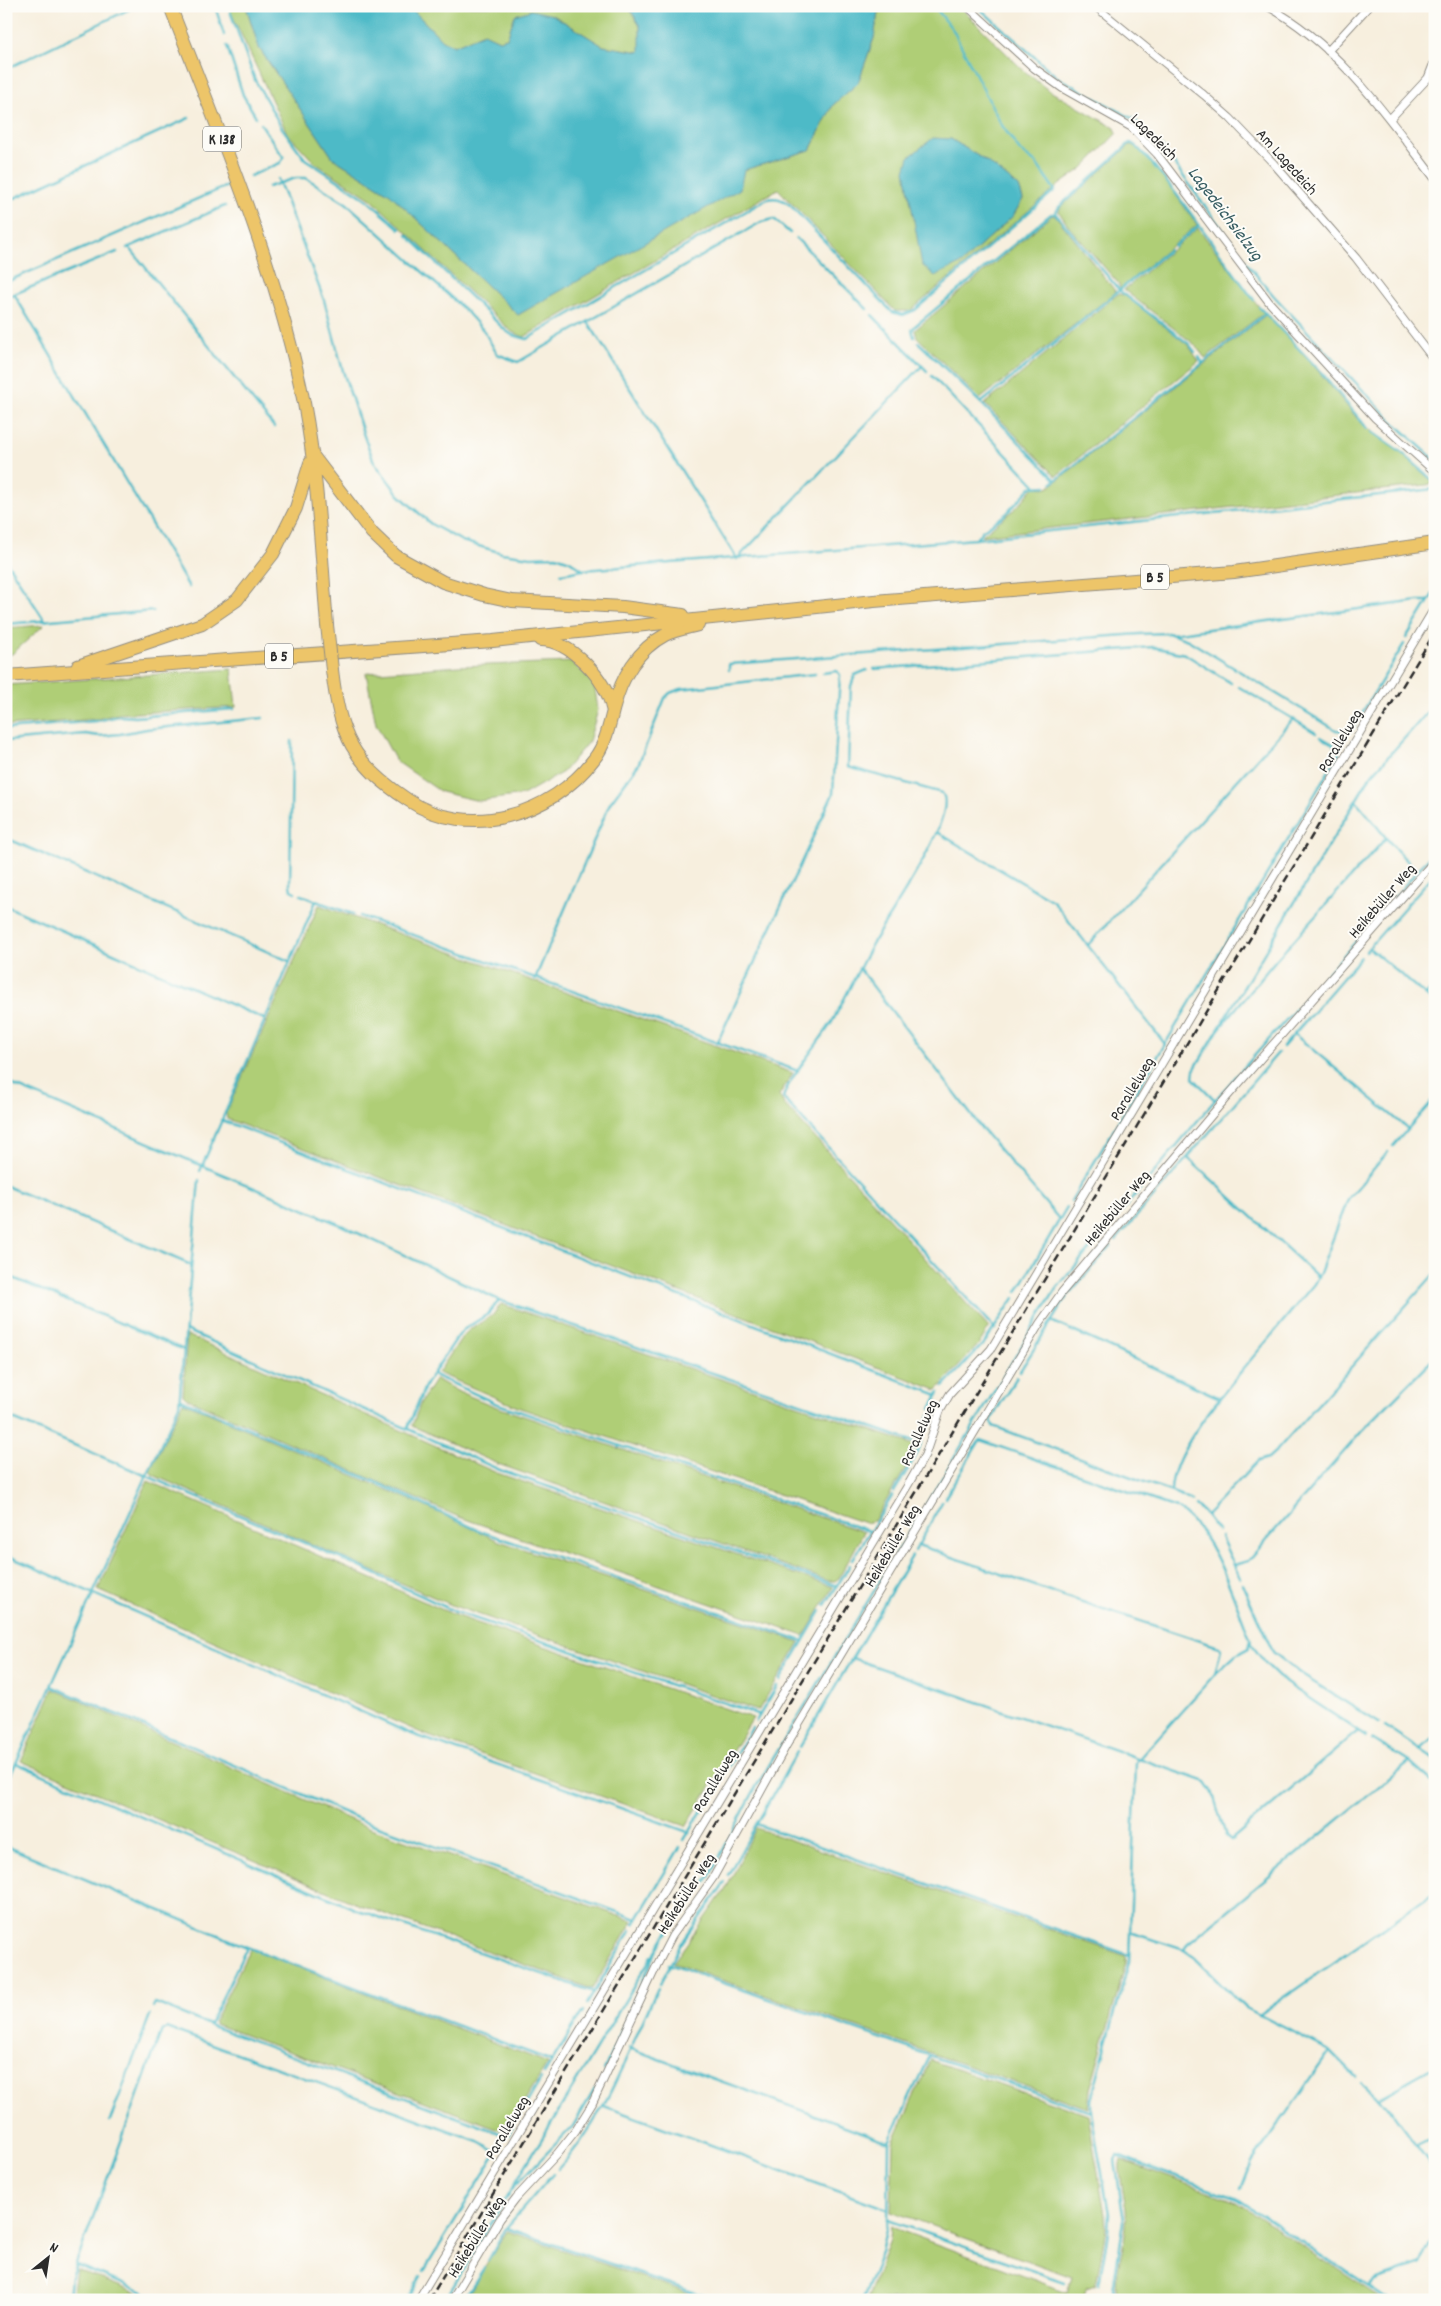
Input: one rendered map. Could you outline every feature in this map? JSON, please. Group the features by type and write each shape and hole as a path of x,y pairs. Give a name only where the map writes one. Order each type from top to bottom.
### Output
{"highway":[{"name":"K 138","path":"170,6 243,189 271,273 291,348 312,456"},
{"path":"312,456 372,533 410,565 443,582 484,595 512,601 623,607 710,617"},
{"path":"312,456 332,670 337,706 347,741 378,780 413,804 437,813 466,819 505,818 526,811 553,797 594,759 605,741 622,679 638,658 652,644 667,634 702,624 710,617"},
{"path":"64,671 202,624 237,600 273,554 296,508 312,456"},
{"name":"B 5","path":"6,676 493,641 710,617 983,591 1234,572 1435,543"},
{"path":"493,641 550,640 567,650 582,661 600,680 608,695 612,711"}],"street":[{"name":"Am Lagedeich","path":"1095,6 1204,95 1262,151 1356,258 1435,361"},
{"path":"1267,6 1328,51 1361,85 1435,179"},
{"path":"1328,51 1369,6"},
{"name":"Lagedeich","path":"972,8 1034,68 1062,88 1131,127 1157,154 1269,302 1375,418 1435,472"},
{"path":"1390,120 1428,78 1435,60"},
{"name":"Parallelweg","path":"418,2300 908,1485 925,1455 940,1411 950,1394 991,1349 1435,607"},
{"name":"Heikebüller Weg","path":"452,2300 500,2218 562,2148 592,2104 672,1936 713,1878 786,1746 1040,1323 1062,1292 1226,1098 1435,860"}],"green space":[{"path":"228,6 246,6 259,48 333,158 390,194 518,315 744,170 810,150 833,105 858,83 874,38 879,6 959,6 1022,69 1048,90 1115,128 1117,133 1083,168 1059,185 910,311 895,311 778,189 524,337 512,332 371,199 315,163 287,133","holes":["951,139 989,163 1019,187 1023,199 1013,216 962,263 935,275"]},
{"path":"409,6 628,6 640,26 641,52 603,46 553,15 515,15 507,38 499,40 484,33 454,46 442,40"},
{"path":"1130,145 1136,147 1154,166 1197,225 1120,289 1119,284 1069,227 1059,212 1060,208"},
{"path":"1055,215 1116,292 980,399 917,337 915,330 1051,216"},
{"path":"1198,228 1264,313 1205,358 1194,344 1124,290"},
{"path":"1118,294 1124,295 1188,345 1199,361 1056,476 985,404"},
{"path":"1266,315 1315,367 1360,422 1401,453 1435,484 981,536 1017,507 1034,487 1048,488"},
{"path":"44,625 12,654 6,655 6,628"},
{"path":"571,662 594,682 598,710 589,741 563,772 523,795 479,801 441,792 396,761 376,724 366,673 459,666"},
{"path":"232,669 236,707 118,714 97,719 6,726 6,685"},
{"path":"319,905 793,1073 779,1095 784,1104 989,1328 979,1344 937,1390 227,1119 226,1113"},
{"path":"501,1304 917,1446 915,1453 874,1521 865,1523 520,1408 438,1373 462,1337 470,1329 492,1316"},
{"path":"187,1335 497,1473 833,1587 804,1636 459,1517 186,1398 183,1395"},
{"path":"436,1379 457,1391 494,1406 864,1532 839,1578 835,1581 829,1581 498,1464 412,1426 421,1402"},
{"path":"183,1402 415,1502 499,1541 800,1642 758,1711 454,1606 153,1475 150,1471"},
{"path":"148,1481 457,1616 753,1718 686,1826 426,1735 98,1590"},
{"path":"53,1689 365,1826 633,1921 592,1989 352,1902 21,1761"},
{"path":"756,1828 1126,1956 1126,1963 1090,2089 1088,2108 673,1963 728,1885"},
{"path":"250,1949 548,2063 507,2129 502,2130 215,2024 214,2021"},
{"path":"930,2060 1088,2115 1106,2228 1096,2285 1087,2288 1080,2300 867,2300 890,2240 891,2227 1067,2292 1072,2277 891,2211 893,2143"},
{"path":"1121,2160 1237,2202 1383,2300 1122,2300 1116,2290 1126,2230"},
{"path":"507,2231 709,2300 465,2300"},
{"path":"76,2269 154,2300 72,2300"}],"water":[{"path":"246,6 409,6 442,40 454,46 484,33 499,40 507,38 515,15 531,10 553,15 603,46 640,52 640,26 628,6 879,6 874,38 858,83 833,105 810,150 744,170 740,189 518,315 390,194 333,158 259,48"},
{"path":"933,138 951,139 989,163 1019,187 1023,199 1013,216 962,263 935,276 922,265 905,171 909,157"}],"waterway":[{"path":"6,69 136,6"},
{"path":"215,6 224,35"},
{"path":"934,6 953,30 1001,124 1020,151 1036,163 1054,189"},
{"name":"Lagedeichsielzug","path":"977,6 1057,77 1135,120 1162,147 1248,265 1274,296 1391,420 1435,460"},
{"path":"230,11 255,80 282,128 305,159 366,199 400,229"},
{"path":"227,46 243,95 256,117"},
{"path":"6,202 189,118"},
{"path":"250,176 280,163 284,158 261,124"},
{"path":"914,337 912,330 915,326 1051,214 1055,214 1059,207 1130,143 1139,149 1153,165 1254,300"},
{"path":"268,187 296,178 306,178 346,203 465,310 484,331 497,354 518,362 761,222 774,219 790,233"},
{"path":"278,179 324,300 343,371 374,462 399,495 431,524 462,541 502,553 531,557 556,556 570,561 583,570 976,539 1435,489"},
{"path":"6,282 234,183"},
{"path":"407,235 505,330 512,335 527,339 767,199 777,198 790,205 892,312 903,315 915,310 1055,190"},
{"path":"127,248 225,206"},
{"path":"1055,213 1120,291 1189,344 1195,352"},
{"path":"1174,246 1198,226"},
{"path":"796,238 867,309"},
{"path":"129,247 274,427"},
{"path":"981,403 1169,250"},
{"path":"7,297 117,252"},
{"path":"14,294 189,587"},
{"path":"1259,307 1321,372 1367,428"},
{"path":"1052,483 1266,313"},
{"path":"872,315 927,371"},
{"path":"588,322 737,559 922,366"},
{"path":"918,342 1056,480"},
{"path":"1199,357 1202,362"},
{"path":"932,376 1035,485"},
{"path":"1372,432 1402,453 1435,482"},
{"path":"976,539 982,531 1006,514 1031,487 1046,486"},
{"path":"6,561 45,621"},
{"path":"561,574 583,570"},
{"path":"1406,638 1435,591"},
{"path":"1171,634 1428,601"},
{"path":"6,624 153,611"},
{"path":"729,670 729,664 1168,633 1188,640 1336,730 1351,731 1404,644"},
{"path":"874,669 1153,647 1185,654 1231,683"},
{"path":"867,670 855,675 851,686 848,767 942,793 945,805 931,844 919,868 872,944 832,1022 797,1071 783,1098 995,1329"},
{"path":"717,1043 833,794 840,675 837,671 823,673"},
{"path":"535,979 610,803 638,765 665,698 670,693 681,689 815,674"},
{"path":"1239,687 1293,719"},
{"path":"1215,1100 1193,1078 1194,1070 1370,777 1435,704"},
{"path":"6,729 97,721 119,716 135,717 234,709"},
{"path":"6,741 85,734 99,736 147,729 263,718"},
{"path":"1088,945 1293,719 1316,733"},
{"path":"1071,1201 1339,754 1333,744 1321,737"},
{"path":"292,741 290,885 291,890 295,892"},
{"path":"1356,801 1393,846 1418,870"},
{"path":"937,832 1053,901 1165,1044"},
{"path":"6,838 289,961"},
{"path":"1219,1029 1275,961 1386,838"},
{"path":"1371,925 1435,850"},
{"path":"1366,951 1435,873"},
{"path":"301,895 316,901"},
{"path":"200,1171 316,901 353,914"},
{"path":"6,906 264,1019"},
{"path":"360,916 798,1071"},
{"path":"604,2070 658,1947 674,1922 708,1879 756,1787 1056,1289 1215,1100 1366,930"},
{"path":"1369,948 1435,1003"},
{"path":"1283,1047 1361,957"},
{"path":"859,968 982,1129 1059,1219"},
{"path":"1426,995 1435,985"},
{"path":"1294,1034 1407,1128"},
{"path":"1116,1240 1278,1053"},
{"path":"6,1082 341,1225 499,1300 920,1444"},
{"path":"1393,1146 1435,1098"},
{"path":"1430,1104 1435,1108"},
{"path":"221,1120 938,1395"},
{"path":"1171,1491 1173,1475 1190,1439 1216,1402 1314,1284 1348,1199 1388,1152"},
{"path":"1188,1158 1318,1277"},
{"path":"6,1785 179,1405 199,1180"},
{"path":"6,1186 191,1265"},
{"path":"1017,1292 1067,1207"},
{"path":"1020,1371 1068,1295 1111,1246"},
{"path":"1206,1515 1258,1461 1268,1458 1278,1449 1435,1273"},
{"path":"6,1275 184,1350"},
{"path":"943,1387 985,1342 1014,1298"},
{"path":"407,1429 426,1384 456,1339 463,1330 488,1314 499,1300"},
{"path":"1051,1321 1220,1398"},
{"path":"186,1330 500,1470 837,1586"},
{"path":"1234,1565 1248,1561 1363,1430 1435,1357"},
{"path":"434,1375 495,1403 869,1531"},
{"path":"1017,1377 991,1419 993,1426 1180,1495 1191,1501"},
{"path":"931,1409 939,1392"},
{"path":"180,1399 382,1485 480,1531 803,1641"},
{"path":"6,1416 356,1565 456,1612 760,1715"},
{"path":"894,1492 918,1452 929,1416"},
{"path":"945,1498 980,1440 1176,1508 1190,1519 1212,1549 1230,1586 1251,1640 1249,1648 1236,1655 1215,1674 1136,1762 1129,1962 1091,2100 1091,2112 1109,2213 1108,2232 1099,2284"},
{"path":"853,1559 892,1496"},
{"path":"915,1551 942,1502"},
{"path":"1195,1505 1206,1515 1218,1531"},
{"path":"1221,1537 1240,1578"},
{"path":"918,1545 1219,1647 1221,1649 1215,1674"},
{"path":"6,1555 409,1733 688,1832"},
{"path":"800,1747 912,1556"},
{"path":"825,1605 850,1565"},
{"path":"1242,1584 1273,1652 1302,1675 1379,1723"},
{"path":"780,1680 821,1611"},
{"path":"1251,1644 1266,1664 1286,1683 1366,1736"},
{"path":"852,1658 1206,1782 1212,1791 1226,1836 1231,1840 1358,1731"},
{"path":"51,1686 364,1821 637,1919"},
{"path":"756,1721 777,1686"},
{"path":"1385,1726 1435,1759"},
{"path":"684,1840 752,1728"},
{"path":"1420,1749 1435,1737"},
{"path":"1372,1739 1409,1762 1435,1785"},
{"path":"728,1875 797,1752"},
{"path":"1184,1950 1187,1944 1409,1762"},
{"path":"16,1763 355,1909 594,1992"},
{"path":"756,1824 1129,1955"},
{"path":"6,1846 247,1947 552,2061"},
{"path":"634,1924 680,1847"},
{"path":"660,1984 681,1944 725,1882"},
{"path":"1259,2015 1435,1892"},
{"path":"587,2004 631,1930"},
{"path":"1130,1932 1184,1950 1194,1957 1246,2008 1330,2051 1356,2077"},
{"path":"209,2025 247,1947"},
{"path":"514,2185 652,1956"},
{"path":"669,1964 1091,2112"},
{"path":"558,2169 575,2149 603,2106 658,1988"},
{"path":"153,2007 155,2003 158,2004 209,2025 502,2134 508,2134 541,2079"},
{"path":"544,2074 583,2011"},
{"path":"110,2121 150,2015"},
{"path":"69,2300 71,2277 162,2030 167,2028 478,2141 493,2149 495,2155 424,2271"},
{"path":"629,2048 889,2142"},
{"path":"1241,2190 1252,2162 1330,2051"},
{"path":"863,2300 881,2253 888,2220 889,2142 929,2056"},
{"path":"1377,2098 1435,2066"},
{"path":"1361,2083 1393,2113 1435,2171"},
{"path":"445,2300 512,2189 573,2126 595,2089"},
{"path":"604,2106 887,2209"},
{"path":"1417,2144 1435,2135"},
{"path":"1119,2300 1113,2289 1124,2221 1115,2160 1117,2156 1238,2199 1388,2300"},
{"path":"488,2261 506,2228 553,2174"},
{"path":"888,2220 1065,2282"},
{"path":"506,2228 716,2300"},
{"path":"1369,2286 1375,2281 1421,2264 1435,2233"},
{"path":"76,2265 163,2300"},
{"path":"463,2300 484,2268"},
{"path":"407,2300 421,2276"}],"railway":[{"path":"429,2300 1435,632"}]}
